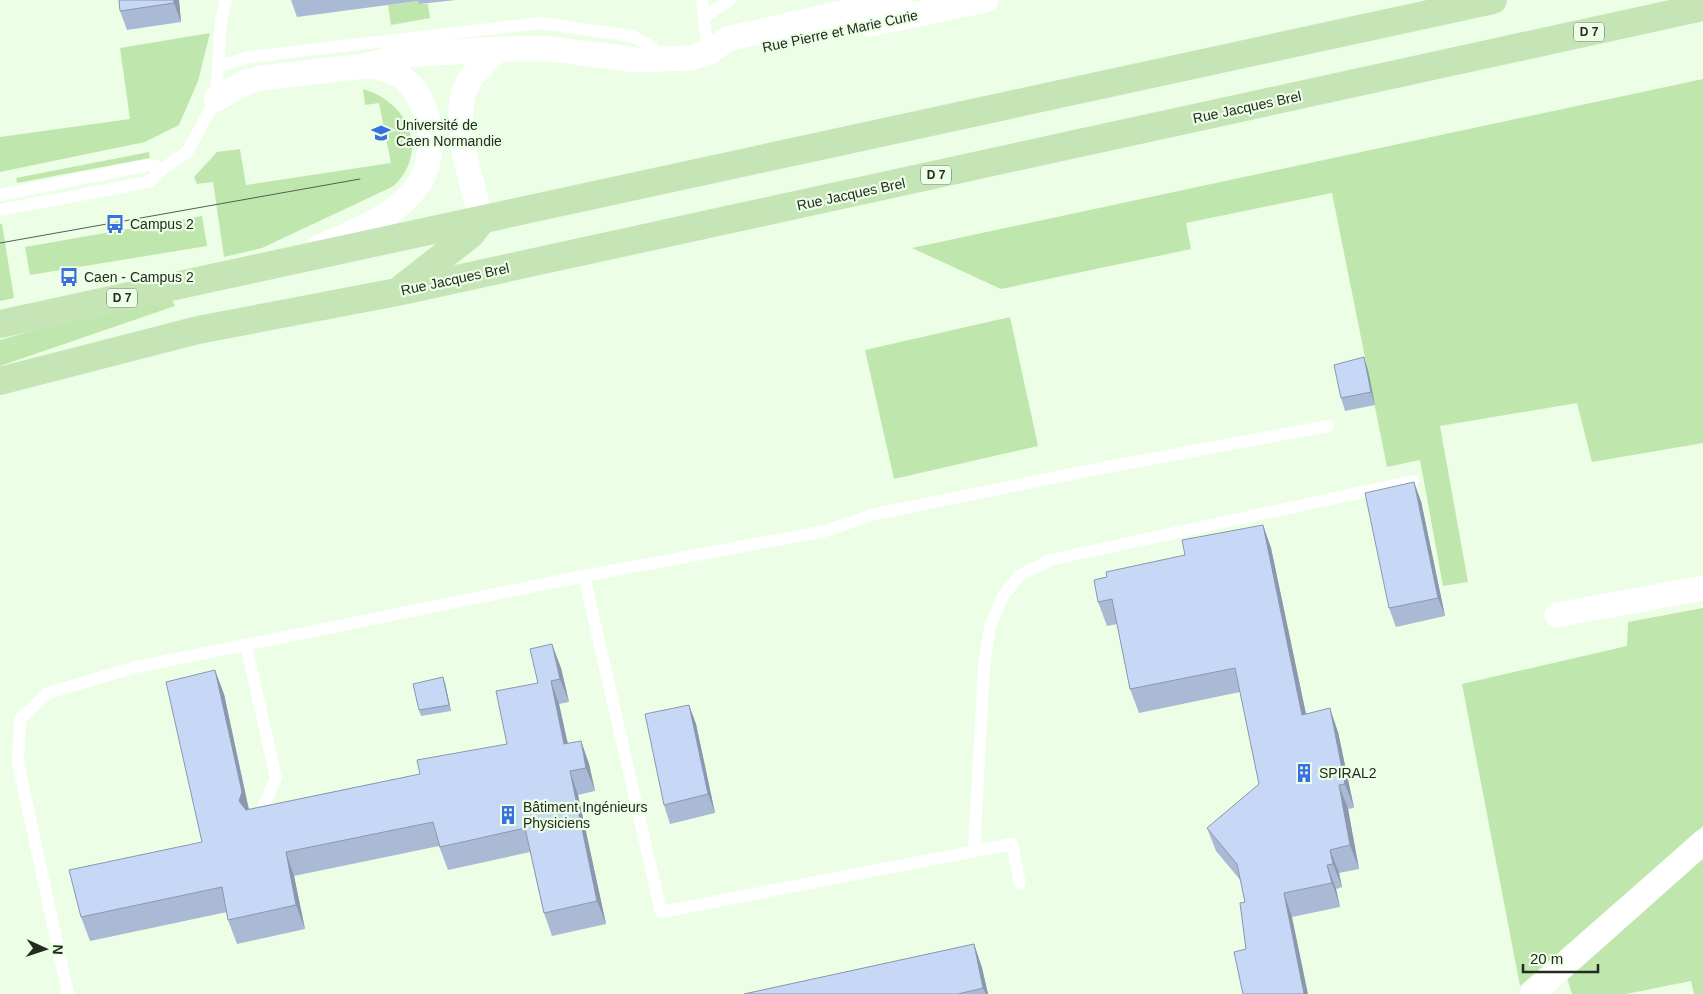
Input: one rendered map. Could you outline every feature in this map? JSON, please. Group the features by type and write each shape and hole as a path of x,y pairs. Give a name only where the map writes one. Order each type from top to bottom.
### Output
{"main road":[{"name":"D 7","path":"0,324 1493,0"},
{"name":"Rue Jacques Brel","path":"0,382 198,330 397,292 1703,7"},
{"path":"397,292 470,235 481,220"}],"street":[{"name":"Rue Pierre et Marie Curie","path":"718,46 899,0"},
{"name":"Rue Pierre et Marie Curie","path":"718,46 745,52 931,5 986,0"},
{"path":"216,99 246,82 261,78 364,66 406,55 499,49 551,49 636,60 665,60 691,58 718,46"},
{"path":"481,220 462,141 462,104 467,86 484,63 499,49"},
{"path":"283,263 363,228 394,209 415,189 427,167 430,142 429,129 420,97 406,80 398,74 390,70 364,66"},
{"path":"1557,615 1703,588"},
{"path":"1532,994 1703,842"}],"lane":[{"path":"0,210 149,182 164,168 187,152 216,99 221,21 226,0"},
{"path":"702,0 704,17 718,46"},
{"path":"704,17 730,0"},
{"path":"218,66 250,56 540,23 632,36 646,43 665,60"},
{"path":"0,195 148,165 164,168"},
{"path":"68,994 18,763 20,719 48,693 136,667 584,576 825,531 875,514 1102,468 1328,426"},
{"path":"974,851 984,666 990,627 1003,596 1019,576 1050,560 1413,481"},
{"path":"584,576 662,912 1012,844 1020,883"},
{"path":"246,645 276,778 256,823"}],"green space":[{"path":"418,1 419,4 428,4 430,18 391,25 388,5"},
{"path":"210,33 198,81 179,125 145,142 0,172 0,137 130,119 120,48"},
{"path":"1703,79 1703,443 1592,462 1577,403 1440,426 1468,582 1443,586 1420,460 1387,467 1332,193 1186,223 1191,249 1001,289 912,248"},
{"path":"363,89 379,95 392,105 402,116 409,129 412,143 411,157 405,172 394,186 262,248 224,257 213,182 197,184 194,177 217,152 240,149 246,185 391,163 379,103 365,105"},
{"path":"149,152 150,158 17,183 16,178"},
{"path":"202,216 207,246 30,275 25,247"},
{"path":"0,224 2,224 14,298 0,301"},
{"path":"172,300 175,306 0,366 0,340 58,324"},
{"path":"1010,317 1038,446 894,479 865,350"},
{"path":"1703,608 1703,826 1520,986 1462,684 1627,646 1628,622"},
{"path":"1703,858 1703,994 1694,994 1691,981 1626,994 1572,994 1567,978"}],"building":[{"path":"119,0 174,0 174,3 120,11"},
{"path":"1364,357 1371,392 1341,398 1334,365"},
{"path":"1414,482 1438,598 1389,608 1365,493"},
{"name":"SPIRAL2","path":"1263,525 1302,715 1330,708 1345,784 1339,785 1350,845 1330,850 1333,864 1327,865 1332,883 1284,893 1304,994 1243,994 1234,952 1246,949 1240,903 1245,902 1237,864 1207,828 1259,784 1235,668 1130,689 1112,599 1098,602 1094,580 1107,577 1106,572 1185,555 1182,540"},
{"name":"Bâtiment Ingénieurs Physiciens","path":"552,644 560,679 551,681 564,744 581,741 586,768 570,771 597,901 544,913 525,828 440,847 433,822 286,852 296,905 228,920 222,887 81,917 69,870 202,842 166,682 215,670 242,792 239,801 246,810 420,774 417,760 507,744 496,691 538,683 530,649"},
{"path":"443,677 449,705 419,710 413,684"},
{"path":"689,705 708,794 664,805 645,714"},
{"path":"974,944 983,988 958,994 744,994"}],"tram line":[{"path":"0,243 360,179"}],"place":[{"name":"Université de Caen Normandie","path":"381,133"},
{"name":"Campus 2","path":"115,224"},
{"name":"Caen - Campus 2","path":"69,277"},
{"name":"SPIRAL2","path":"1304,773"},
{"name":"Bâtiment Ingénieurs Physiciens","path":"508,815"}]}
